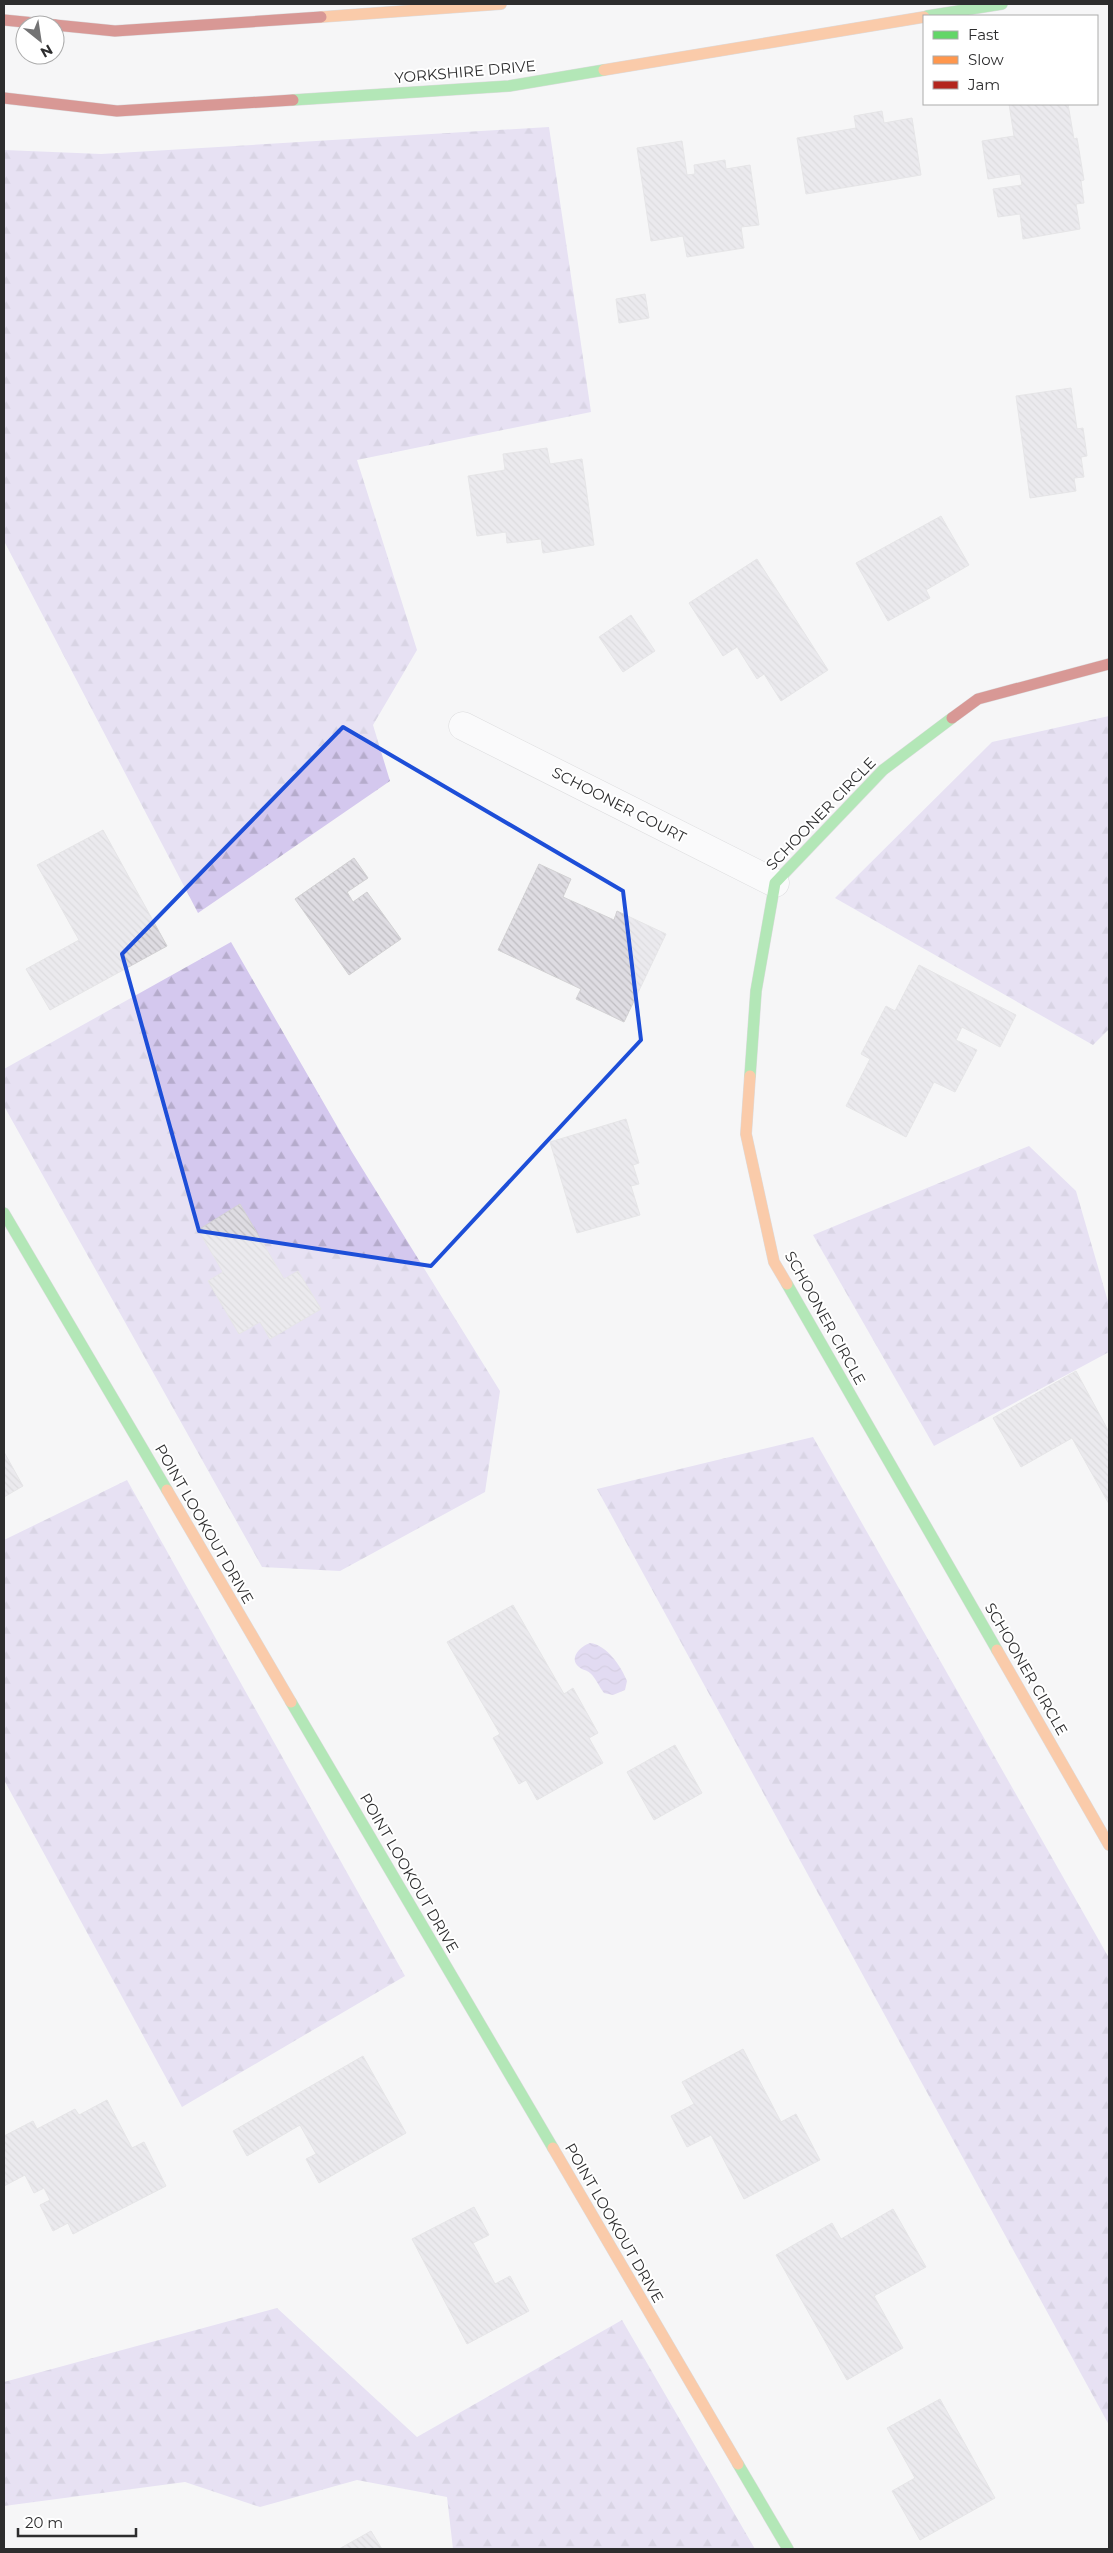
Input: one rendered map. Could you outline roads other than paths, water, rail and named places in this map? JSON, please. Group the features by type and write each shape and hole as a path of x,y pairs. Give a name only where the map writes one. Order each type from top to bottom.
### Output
{"street":[{"path":"65,26 115,31 502,4"},
{"name":"YORKSHIRE DRIVE","path":"931,15 1002,4"},
{"name":"YORKSHIRE DRIVE","path":"4,98 117,111 509,86 923,16"},
{"name":"SCHOONER CIRCLE","path":"1109,664 978,699 883,770 775,883 756,991 746,1134 774,1262 1109,1845"},
{"name":"SCHOONER COURT","path":"464,726 775,883"},
{"name":"POINT LOOKOUT DRIVE","path":"4,1213 788,2549"}],"water":[{"path":"590,1643 602,1648 613,1657 627,1681 625,1690 613,1695 604,1693 592,1675 576,1664 575,1656 577,1653"}]}
